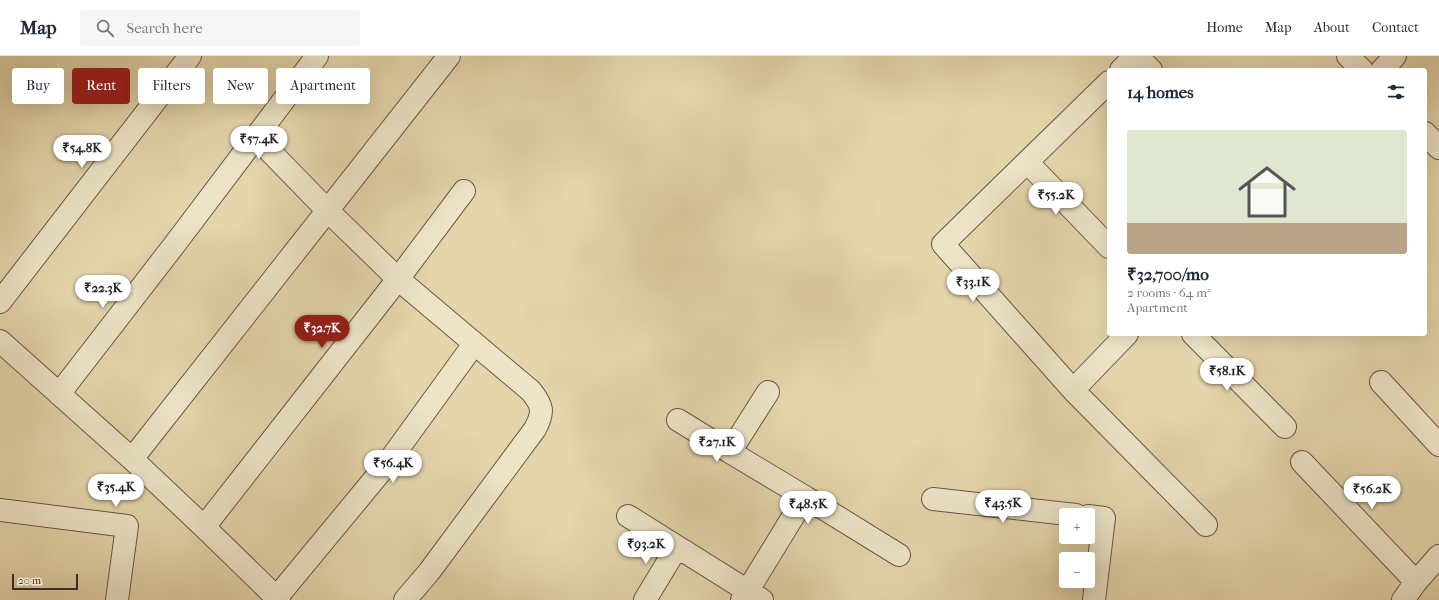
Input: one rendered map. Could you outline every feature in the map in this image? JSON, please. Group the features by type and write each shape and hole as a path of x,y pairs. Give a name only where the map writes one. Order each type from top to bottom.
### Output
{"street":[{"path":"0,302 190,56"},
{"path":"59,394 317,56"},
{"path":"132,459 449,56"},
{"path":"1123,68 1136,56 1149,68"},
{"path":"1348,56 1360,68"},
{"path":"1384,68 1396,56"},
{"path":"1107,84 944,244 1073,390 1206,525"},
{"path":"256,136 327,210 398,279 531,391 541,406 541,418 536,429 429,572 405,600"},
{"path":"1427,136 1439,148"},
{"path":"1027,162 1107,245"},
{"path":"204,527 398,279 464,191"},
{"path":"1073,390 1125,336"},
{"path":"1195,336 1285,427"},
{"path":"0,341 132,459 278,599 387,464 474,344"},
{"path":"1381,382 1439,445"},
{"path":"730,452 768,392"},
{"path":"678,420 899,555"},
{"path":"1302,462 1416,582"},
{"path":"628,516 677,547 750,597 805,498"},
{"path":"933,499 1059,513"},
{"path":"0,510 127,526 117,600"},
{"path":"1094,600 1104,518 1095,517"},
{"path":"645,600 677,547"},
{"path":"1403,600 1416,582 1439,556"}]}
